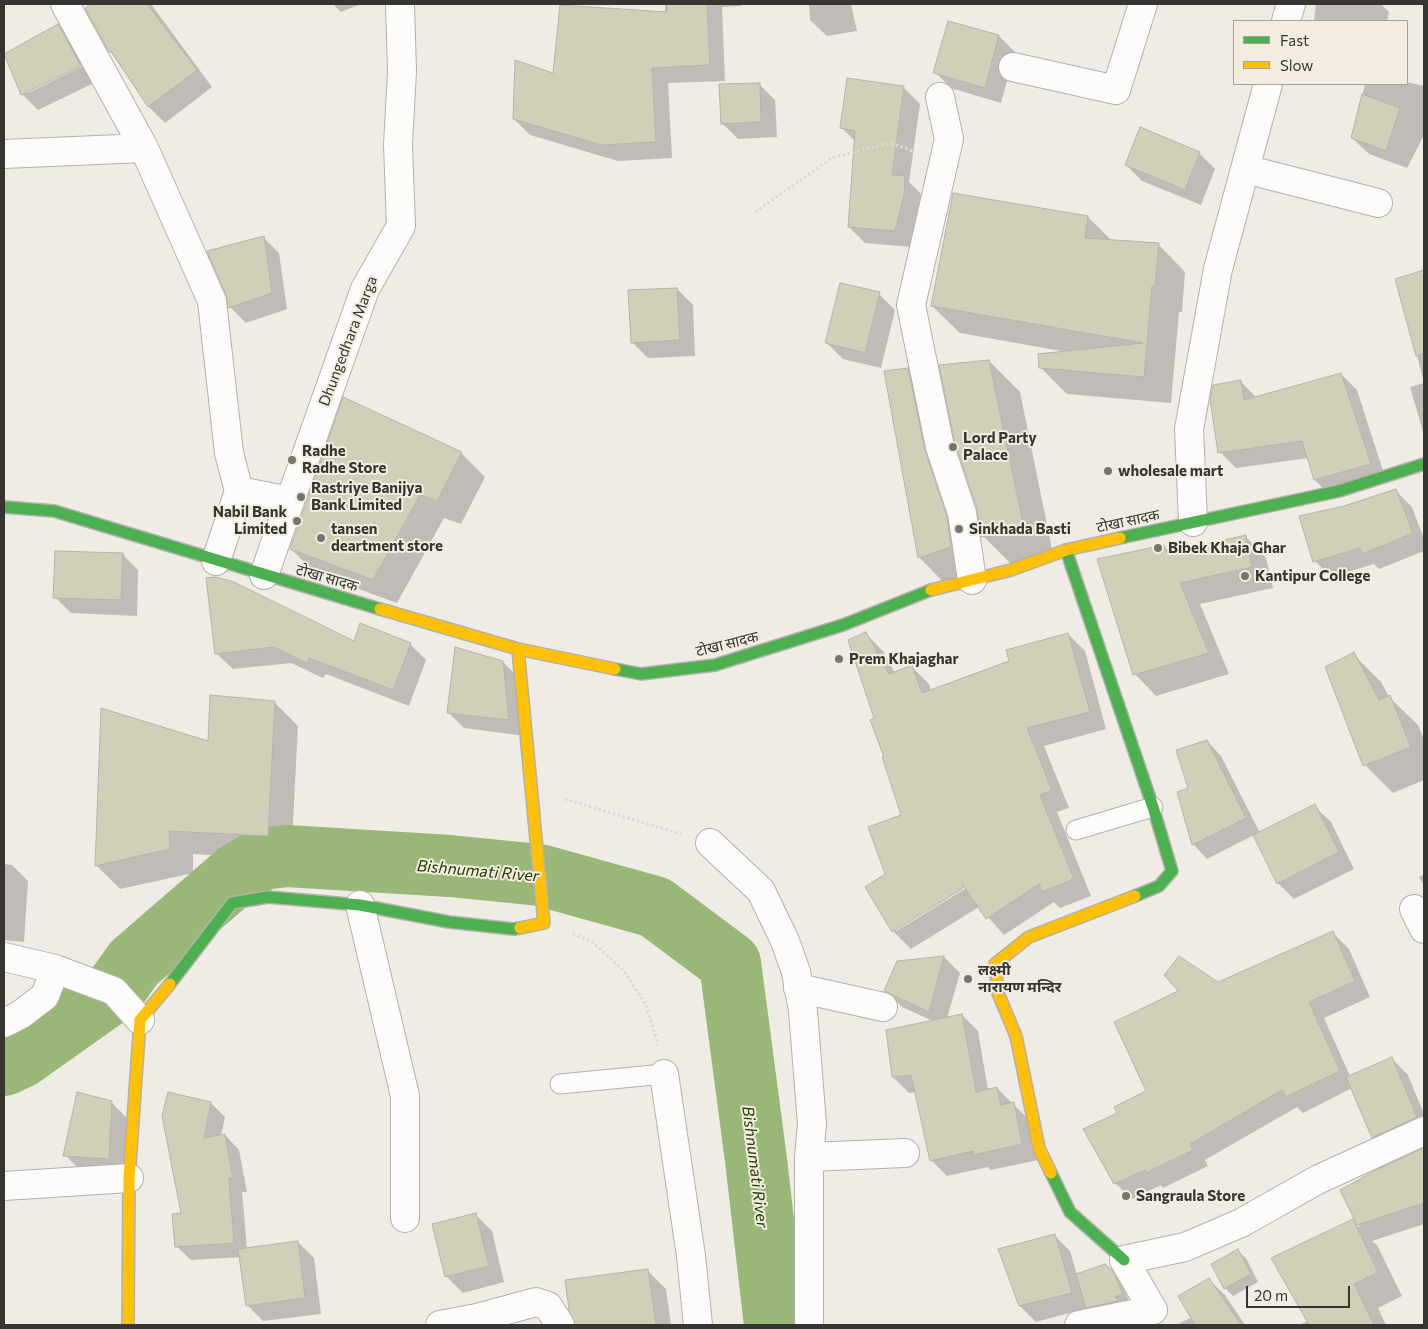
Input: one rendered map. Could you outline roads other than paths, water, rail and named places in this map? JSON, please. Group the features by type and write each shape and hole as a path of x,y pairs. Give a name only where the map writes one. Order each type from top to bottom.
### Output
{"street":[{"path":"65,4 144,148 212,301 229,453 239,491 216,561"},
{"name":"Dhungedhara Marga","path":"264,575 365,289 401,226 398,145 402,71 400,4"},
{"path":"1013,67 1116,90 1143,4"},
{"path":"1286,20 1291,4"},
{"path":"1193,522 1190,429 1218,269 1268,85"},
{"path":"940,97 948,139 911,306 940,447 962,513 972,580"},
{"path":"4,154 144,148"},
{"path":"1245,169 1378,203"},
{"name":"टोखा सादक","path":"4,506 54,511 216,561 518,649 640,674 715,665 843,625 924,592 1010,570 1066,550 1339,491 1424,464"},
{"path":"239,491 290,501"},
{"path":"1066,550 1153,807 1172,871 1159,886 1029,937 995,964 998,993 1016,1036 1040,1148 1070,1212 1124,1260 1157,1317 1080,1325"},
{"path":"128,1325 129,1178 140,1020 198,950 232,902 268,897 360,905 449,922 513,929 544,923 518,649"},
{"path":"710,842 761,891 785,941 796,972 803,1011 812,1124 809,1157 809,1325"},
{"path":"360,905 405,1096 405,1218"},
{"path":"4,957 55,969 114,991 140,1020"},
{"path":"4,1022 20,1015 45,996 55,969"},
{"path":"798,988 883,1007"},
{"path":"664,1074 689,1237 698,1325"},
{"path":"1124,1260 1185,1246 1241,1223 1317,1180 1424,1131"},
{"path":"809,1157 905,1153"},
{"path":"4,1186 129,1178"},
{"path":"440,1325 477,1318 536,1302 548,1306 560,1325"}],"lane":[{"path":"1076,830 1153,807"},
{"path":"560,1084 664,1074"}],"waterway":[{"name":"Bishnumati River","path":"4,1065 21,1057 114,991 134,963 238,873 262,859 287,856 450,866 540,875 655,907 730,963 775,1325"}],"place":[{"name":"Lord Party Palace","path":"953,447"},
{"name":"Radhe Radhe Store","path":"292,460"},
{"name":"wholesale mart","path":"1108,471"},
{"name":"Rastriye Banijya Bank Limited","path":"301,497"},
{"name":"Nabil Bank Limited","path":"297,521"},
{"name":"Sinkhada Basti","path":"959,529"},
{"name":"tansen deartment store","path":"321,538"},
{"name":"Bibek Khaja Ghar","path":"1158,548"},
{"name":"Kantipur College","path":"1245,576"},
{"name":"Prem Khajaghar","path":"839,659"},
{"name":"लक्ष्मी नारायण मन्दिर","path":"968,979"},
{"name":"Sangraula Store","path":"1126,1196"}]}
